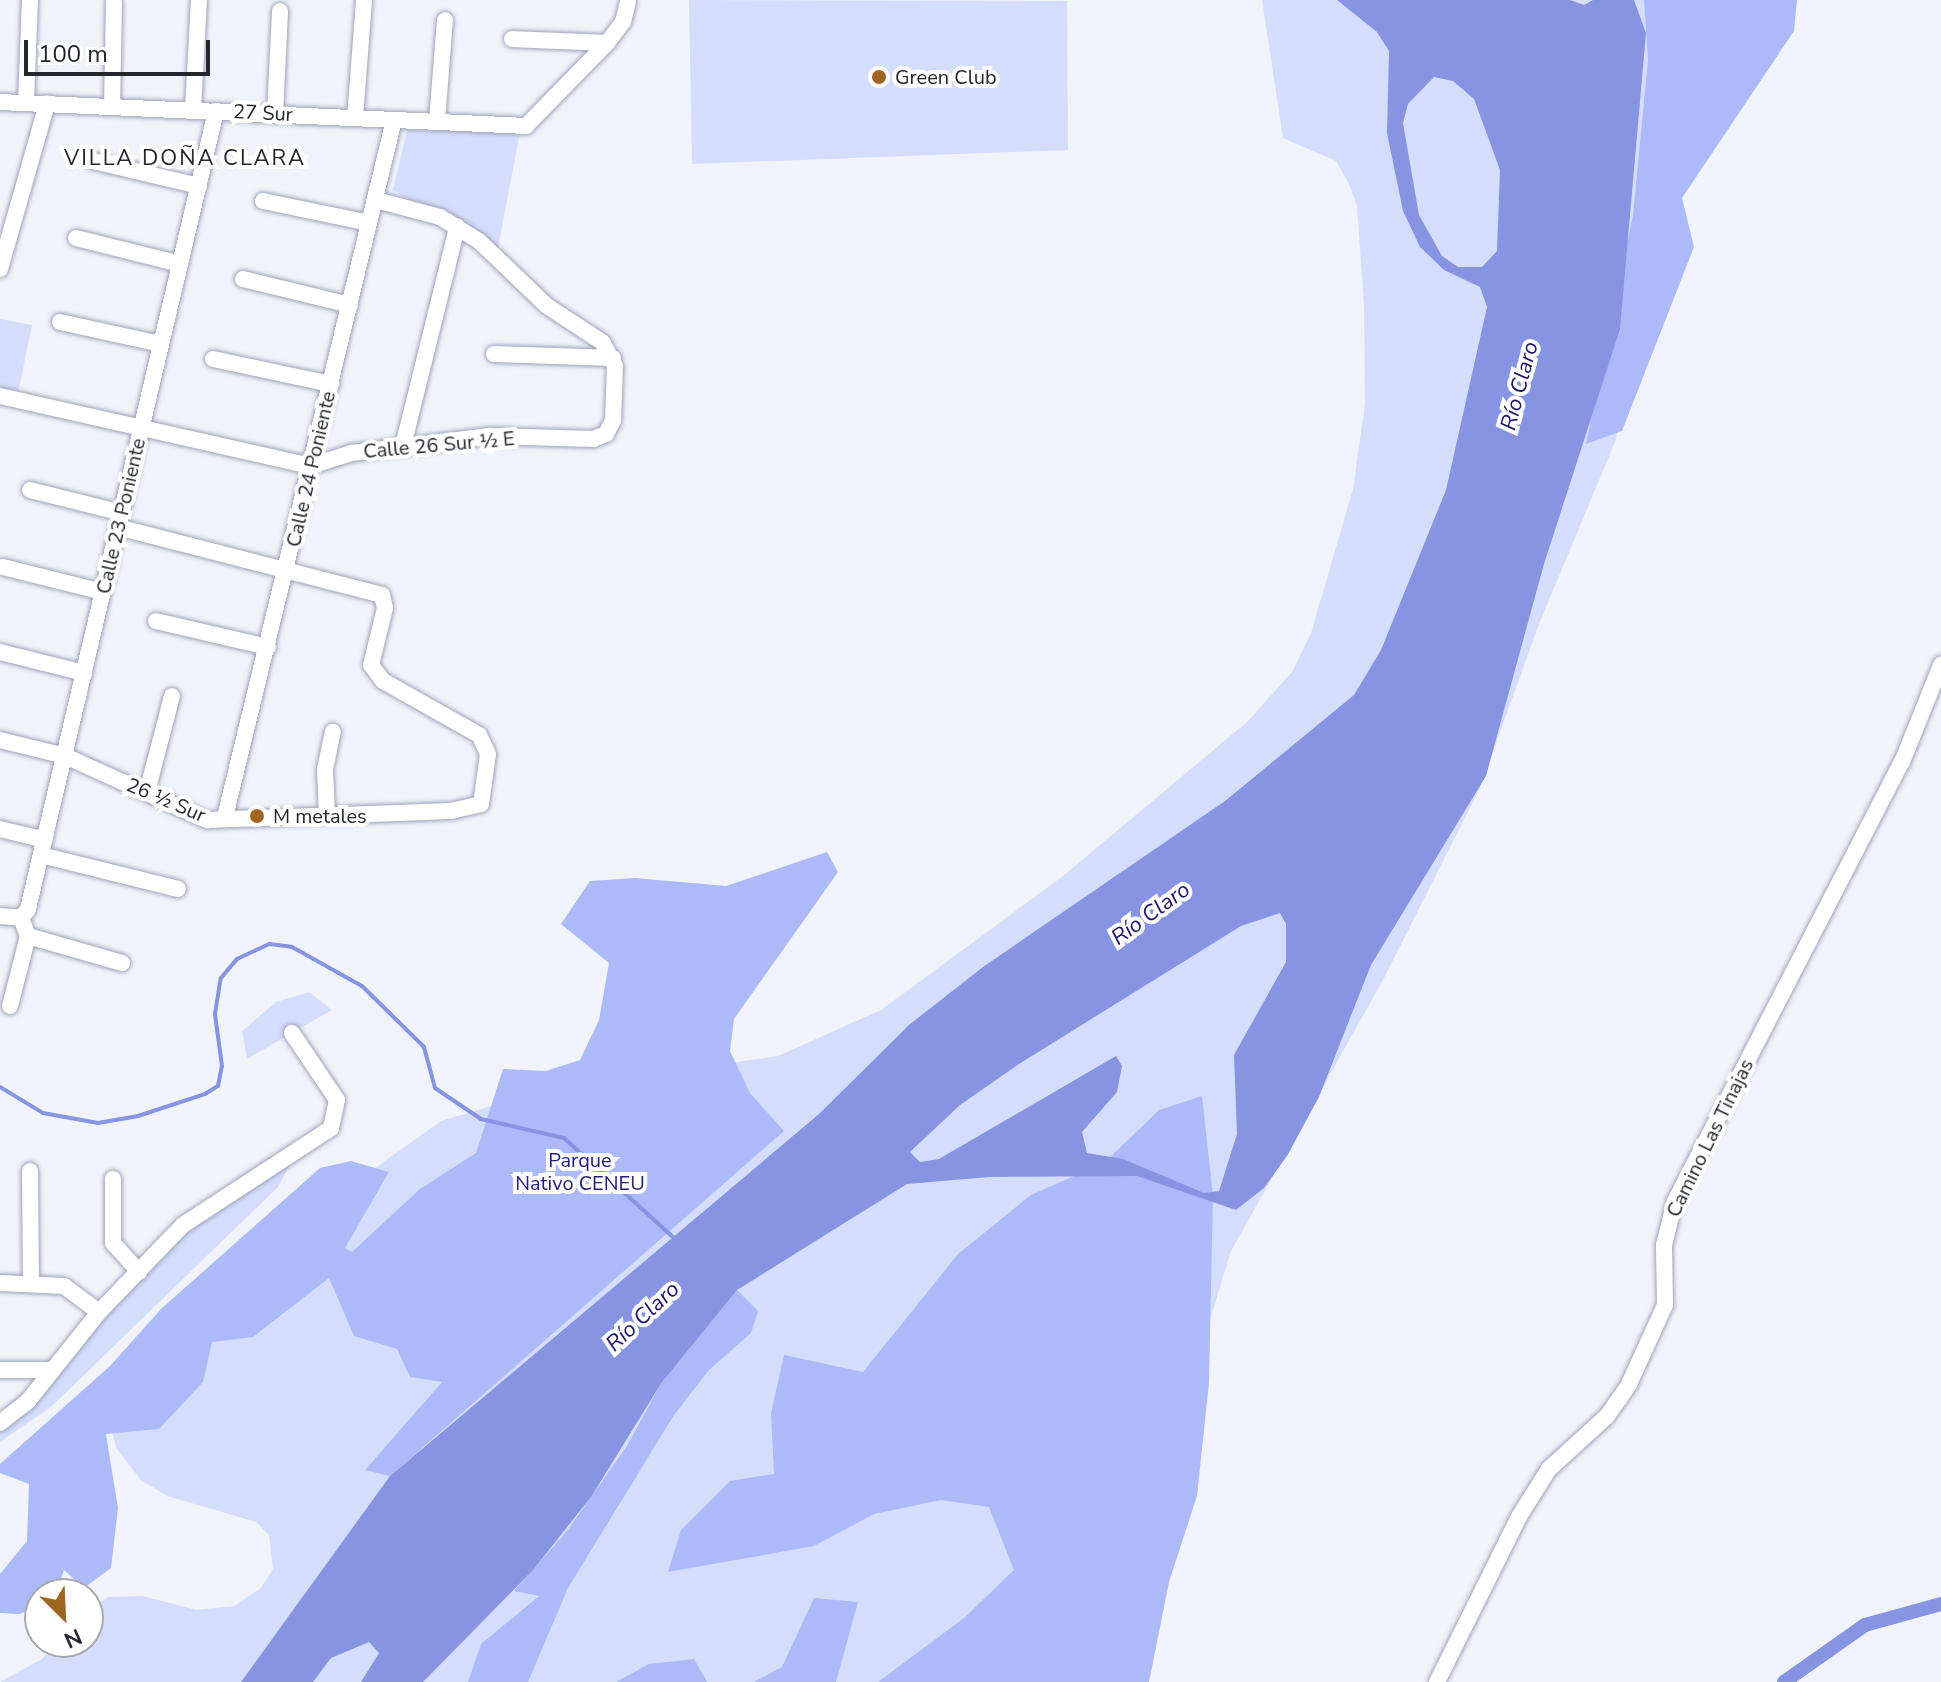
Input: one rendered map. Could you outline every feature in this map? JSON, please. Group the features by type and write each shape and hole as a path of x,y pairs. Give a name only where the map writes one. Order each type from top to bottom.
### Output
{"street":[{"path":"26,103 30,0"},
{"path":"193,110 199,0"},
{"path":"355,118 364,0"},
{"path":"112,107 114,2"},
{"path":"512,39 607,43 623,22 628,2"},
{"path":"275,114 280,11"},
{"path":"437,121 445,20"},
{"name":"27 Sur","path":"0,102 526,126 607,43"},
{"path":"0,269 6,216 47,104"},
{"name":"Calle 23 Poniente","path":"21,918 28,909 43,848 216,111"},
{"name":"Calle 24 Poniente","path":"225,817 394,120"},
{"path":"93,161 199,186"},
{"path":"376,200 420,210 457,227 502,257 547,306 611,354"},
{"path":"263,201 369,223"},
{"path":"403,446 457,227"},
{"path":"76,238 180,264"},
{"path":"243,279 350,305"},
{"path":"60,322 161,344"},
{"path":"494,354 611,354"},
{"name":"Calle 26 Sur ½ E","path":"311,466 351,453 490,436 600,438 613,420 611,354"},
{"path":"213,359 331,384"},
{"path":"0,396 311,466"},
{"path":"30,490 287,570"},
{"path":"3,567 103,592"},
{"name":"26 ½ Sur","path":"0,740 65,756 207,820 451,811 481,804 488,754 479,735 383,681 371,665 385,608 382,595 287,570"},
{"path":"156,621 268,647"},
{"path":"0,652 84,673"},
{"name":"Camino Las Tinajas","path":"1437,1682 1542,1481 1607,1416 1629,1384 1665,1305 1664,1245 1675,1201 1902,762 1941,665"},
{"path":"147,792 172,696"},
{"path":"327,815 325,769 333,732"},
{"path":"0,829 43,848 178,889"},
{"path":"0,916 21,918 28,936 10,1006"},
{"path":"28,936 122,963"},
{"path":"0,1423 28,1401 99,1312 190,1219 331,1128 337,1100 292,1033"},
{"path":"30,1171 31,1283"},
{"path":"113,1179 113,1243 139,1272"},
{"path":"0,1283 64,1286 99,1312"},
{"path":"0,1370 53,1370"}],"green space":[{"name":"Green Club","path":"689,0 1067,1 1068,150 692,164"},
{"path":"1262,0 1729,0 1615,442 1539,624 1480,788 1383,980 1231,1251 1197,1362 1072,1682 0,1682 43,1658 104,1658 104,1600 108,1597 143,1596 196,1610 234,1606 261,1588 273,1569 269,1535 256,1522 167,1496 141,1480 117,1449 108,1420 285,1232 441,1121 545,1090 778,1056 881,1010 1063,876 1247,722 1292,672 1311,633 1353,489 1365,404 1364,305 1357,206 1349,184 1336,161 1283,138"},
{"path":"1644,0 1797,0 1794,31 1682,198 1694,247 1622,431 1586,444 1633,215 1648,60"},
{"path":"407,130 520,132 497,253 393,190"},
{"path":"0,319 32,325 17,398 0,394"},
{"name":"Parque Nativo CENEU","path":"827,852 838,872 734,1019 730,1051 750,1093 784,1131 390,1476 365,1470 442,1382 410,1377 397,1349 354,1336 329,1278 253,1337 212,1342 203,1382 159,1429 106,1434 118,1508 111,1568 98,1578 73,1578 64,1570 61,1578 24,1578 24,1612 0,1613 0,1574 27,1541 29,1484 0,1473 0,1464 110,1366 161,1309 320,1168 351,1161 389,1172 345,1248 352,1252 420,1189 476,1153 503,1069 546,1071 580,1060 599,1020 609,963 561,924 590,881 635,878 726,886"},
{"path":"309,992 332,1010 247,1059 242,1031 276,1002"},
{"path":"1202,1096 1213,1196 1209,1383 1197,1496 1169,1582 1149,1682 878,1682 964,1618 1014,1570 989,1507 941,1500 874,1514 814,1546 668,1572 681,1530 730,1481 774,1474 771,1413 784,1355 863,1372 958,1254 1031,1195 1104,1163 1159,1110"},
{"path":"291,1163 278,1187 51,1407 0,1442 0,1431 175,1238"},
{"path":"737,1290 758,1311 751,1333 709,1370 674,1415 568,1588 528,1682 468,1682 481,1644 539,1596 514,1591 567,1531 627,1446 670,1367"},
{"path":"814,1598 858,1602 836,1682 754,1682 782,1667"},
{"path":"694,1659 707,1682 616,1682 649,1664"}],"water":[{"name":"Río Claro","path":"1337,0 1570,0 1584,5 1593,0 1634,0 1646,33 1620,329 1544,564 1486,776 1371,965 1319,1097 1287,1156 1264,1188 1236,1210 1137,1176 989,1177 907,1184 737,1290 662,1382 591,1497 533,1570 423,1682 361,1682 379,1653 369,1642 331,1658 313,1682 241,1682 390,1476 819,1114 909,1025 983,967 1225,801 1354,695 1381,650 1446,490 1487,307 1480,287 1444,270 1420,247 1403,211 1387,133 1389,51 1377,32","holes":["1434,77 1453,81 1474,99 1500,170 1497,251 1482,267 1458,267 1442,256 1419,215 1403,123 1408,104","1280,913 1286,924 1286,962 1234,1055 1237,1134 1219,1191 1204,1193 1123,1159 1087,1153 1082,1132 1117,1092 1122,1066 1116,1056 939,1159 920,1162 910,1152 960,1105 1019,1064 1241,926"]}],"waterway":[{"path":"0,1087 43,1113 98,1123 138,1116 205,1094 218,1086 222,1066 215,1014 221,978 237,959 269,944 292,947 362,986 424,1047 435,1088 481,1119 564,1138 674,1238"},
{"path":"1784,1682 1865,1625 1941,1604"}],"place":[{"name":"Green Club","path":"879,77"},
{"name":"M metales","path":"257,816"}],"district":[{"name":"VILLA DOÑA CLARA","path":"185,159"}]}
